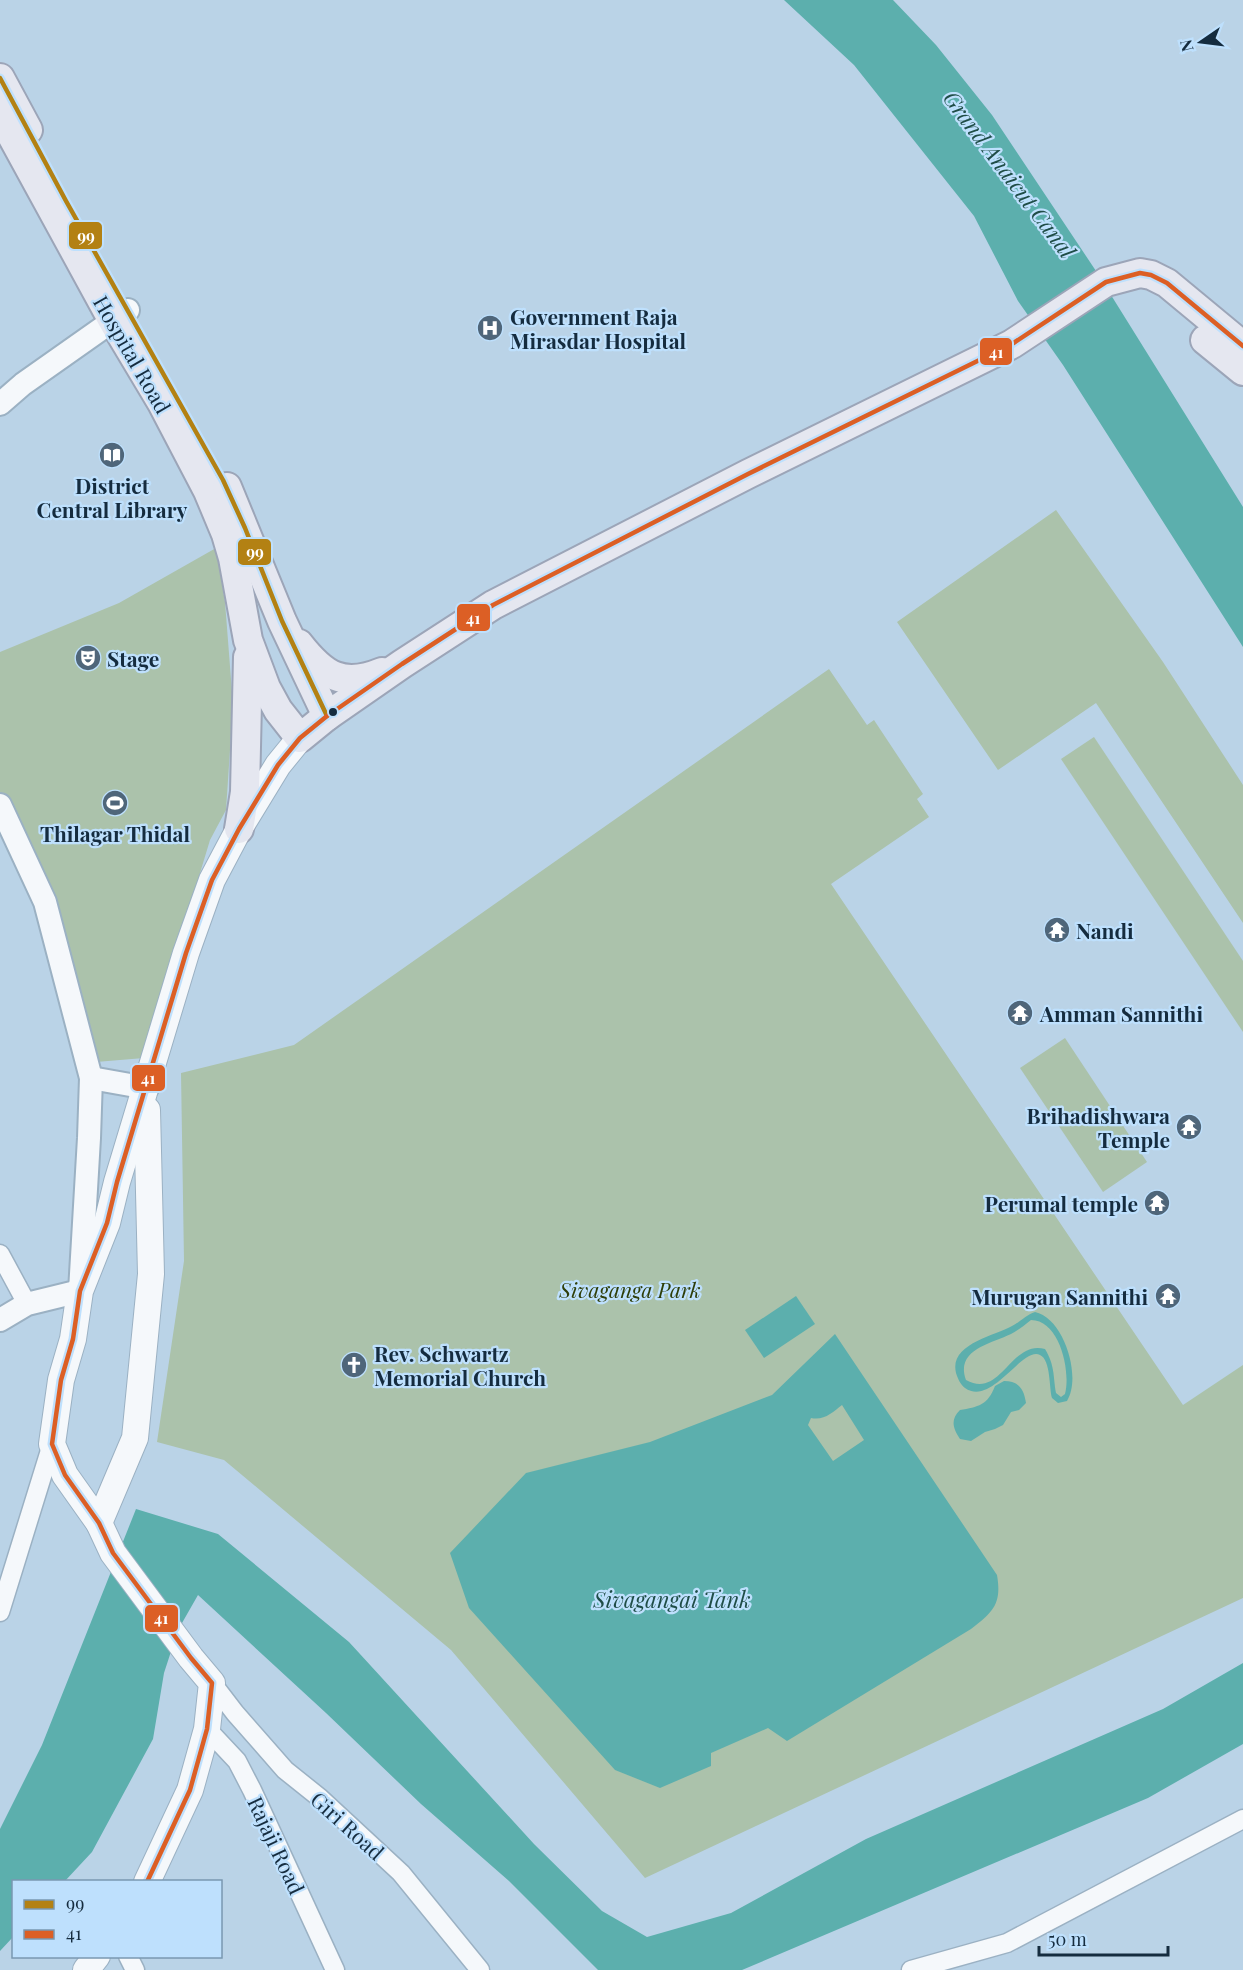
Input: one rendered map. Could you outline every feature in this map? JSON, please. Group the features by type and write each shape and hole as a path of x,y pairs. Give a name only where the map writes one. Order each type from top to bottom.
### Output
{"main road":[{"name":"Hospital Road","path":"0,78 66,201 226,534 233,558 248,640"},
{"name":"Hospital Road","path":"0,114 223,480 282,621"},
{"path":"147,1880 190,1790 207,1728 212,1683 112,1553 99,1523 65,1475 52,1444 61,1380 73,1339 80,1291 107,1223 117,1182 186,953 212,880 239,829 279,765 300,738 327,716 493,605 748,474 1025,336 1117,279 1141,288 1242,362"},
{"path":"282,621 312,661 329,673 345,680 362,679 402,664"},
{"path":"282,621 327,716"},
{"path":"248,640 266,688 278,710 300,738"},
{"path":"239,829 245,792 248,640"},
{"path":"99,1523 135,1438 152,1275 147,1088"},
{"path":"86,1970 95,1958"}],"street":[{"path":"0,404 23,384 121,316"},
{"path":"0,805 45,903 91,1078 80,1291 27,1304 0,1320"},
{"path":"91,1078 147,1088"},
{"path":"0,1254 27,1304"},
{"path":"0,1612 52,1444"},
{"name":"Giri Road","path":"212,1683 285,1770 320,1798 401,1873 480,1970"},
{"name":"Rajaji Road","path":"207,1728 237,1761 335,1970"},
{"path":"911,1970 1007,1943 1243,1819"}],"green space":[{"path":"1056,510 1163,662 1243,785 1243,923 1096,703 998,770 897,622"},
{"name":"Thilagar Thidal","path":"216,548 225,602 233,705 226,810 210,840 144,1058 96,1062 0,797 0,652 119,603"},
{"name":"Sivaganga Park","path":"829,669 867,725 874,720 923,794 917,799 929,817 831,884 1183,1405 1243,1365 1243,1598 645,1878 451,1650 224,1460 157,1442 184,1261 181,1073 294,1045"},
{"path":"1094,737 1243,961 1243,1032 1061,759"},
{"path":"1065,1038 1147,1162 1103,1192 1020,1068"}],"water":[{"name":"Grand Anaicut Canal","path":"784,0 893,0 936,45 992,115 1096,271 1243,507 1243,647 1063,365 1018,301 974,216 854,65"},
{"path":"796,1296 815,1324 764,1358 745,1330"},
{"path":"1035,1312 1045,1317 1054,1325 1068,1350 1072,1378 1067,1401 1058,1403 1052,1398 1048,1368 1044,1358 1040,1355 1024,1359 986,1390 975,1392 965,1388 956,1373 959,1355 975,1342 1012,1326","holes":["1031,1320 1041,1322 1049,1328 1061,1349 1065,1361 1065,1394 1061,1397 1056,1393 1052,1366 1045,1349 1033,1348 1023,1352 988,1382 978,1384 966,1380 965,1362 976,1350 1011,1334"]},
{"name":"Sivagangai Tank","path":"835,1334 997,1575 997,1600 990,1612 971,1629 787,1741 768,1728 711,1753 711,1766 660,1788 615,1770 469,1608 450,1553 526,1473 650,1442 772,1395","holes":["842,1405 864,1440 833,1461 808,1425 811,1418 824,1417"]},
{"path":"1004,1381 1013,1382 1020,1387 1026,1403 1019,1410 1011,1412 1003,1425 971,1441 960,1439 954,1424 955,1417 960,1410 982,1404 995,1386"},
{"path":"136,1509 218,1534 349,1642 534,1844 602,1911 647,1937 731,1913 866,1839 1163,1709 1243,1663 1243,1744 1148,1798 742,1970 598,1970 509,1881 421,1804 198,1595 178,1630 164,1673 153,1739 92,1852 66,1880 12,1880 12,1938 0,1951 0,1829 42,1745"}],"transit line":[{"name":"99","path":"0,78 66,201 223,480 282,621 327,716"},
{"name":"41","path":"148,1880 190,1790 207,1729 212,1683 113,1553 99,1523 65,1475 52,1444 61,1380 73,1339 80,1291 107,1223 117,1182 186,953 212,880 239,829 278,765 300,738 327,716 493,605 748,474 1012,344 1106,282 1140,273 1151,275 1167,283 1243,346"}],"place":[{"name":"Government Raja Mirasdar Hospital","path":"490,328"},
{"name":"District Central Library","path":"112,455"},
{"name":"Stage","path":"88,658"},
{"name":"Thilagar Thidal","path":"115,803"},
{"name":"Nandi","path":"1057,930"},
{"name":"Amman Sannithi","path":"1020,1013"},
{"name":"Brihadishwara Temple","path":"1189,1127"},
{"name":"Perumal temple","path":"1157,1203"},
{"name":"Murugan Sannithi","path":"1168,1296"},
{"name":"Rev. Schwartz Memorial Church","path":"354,1365"}]}
